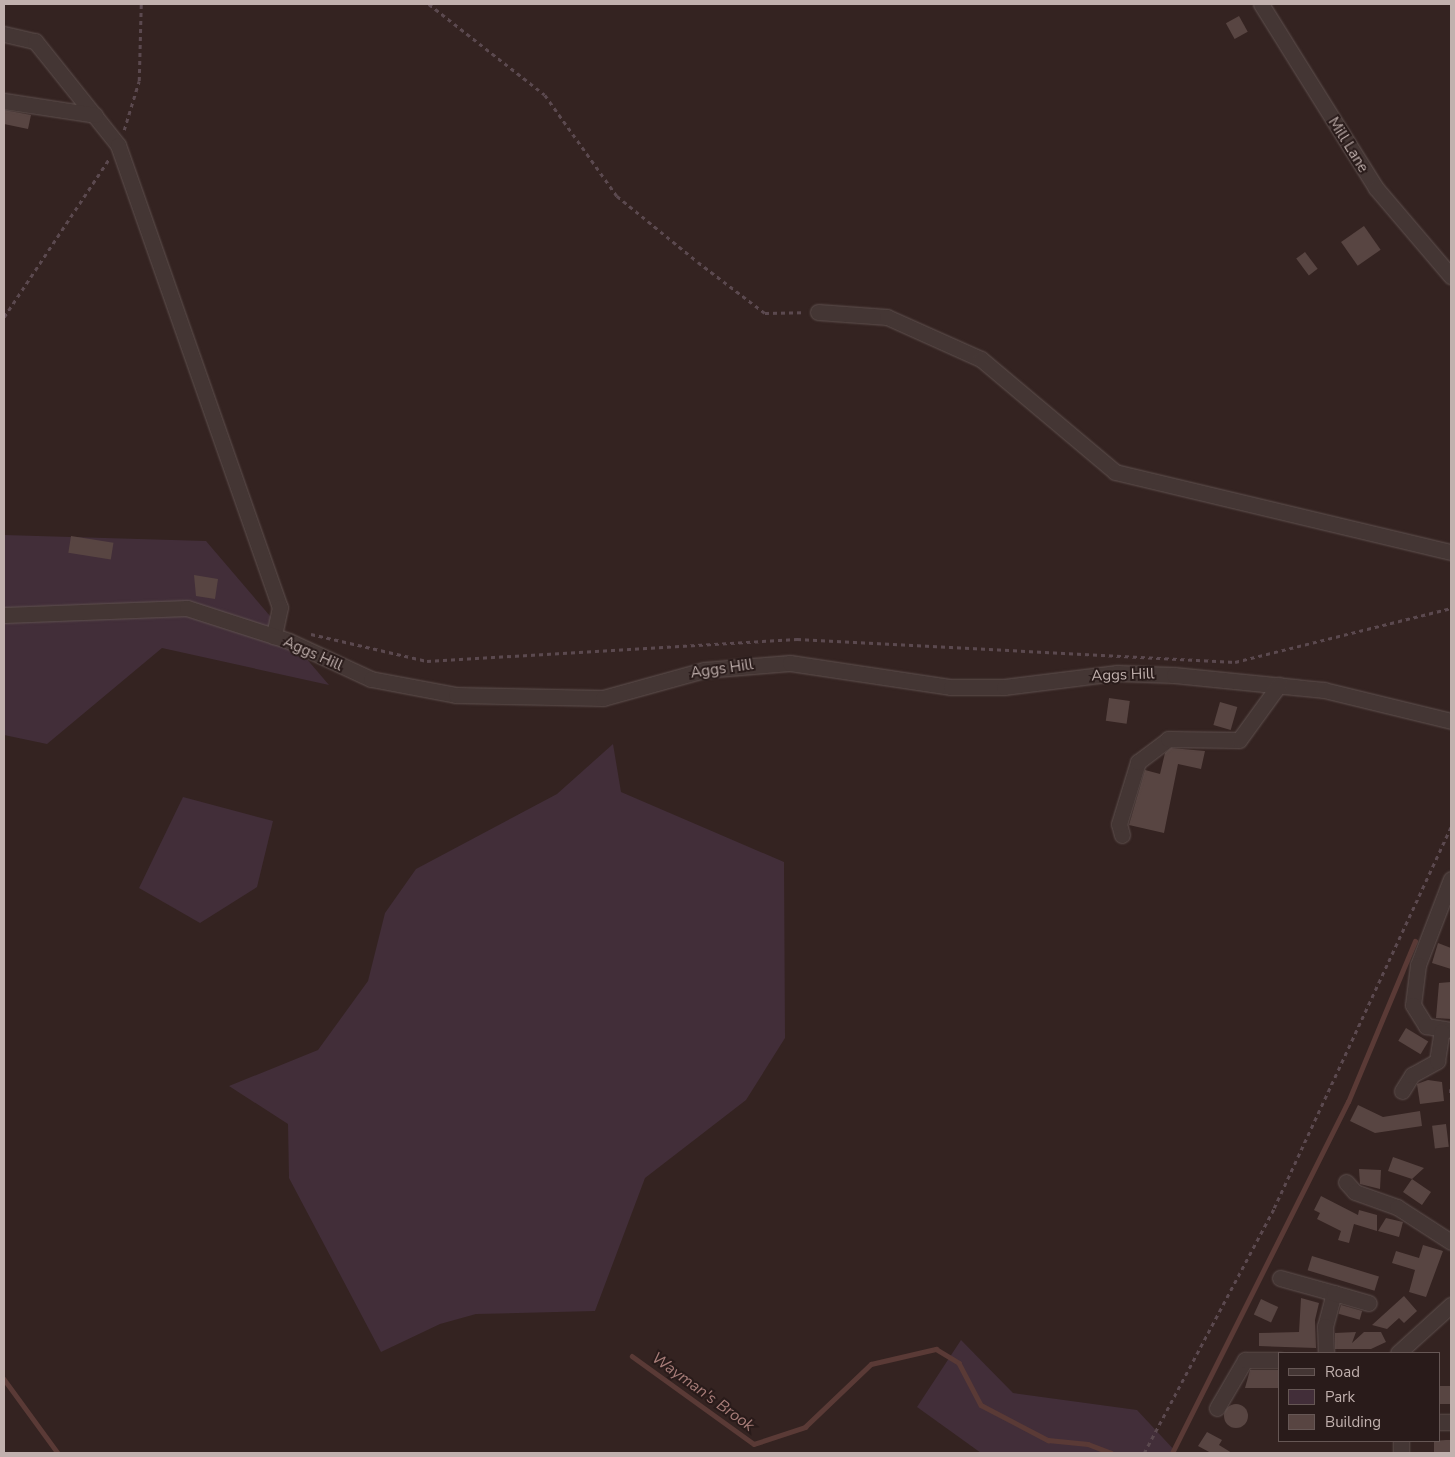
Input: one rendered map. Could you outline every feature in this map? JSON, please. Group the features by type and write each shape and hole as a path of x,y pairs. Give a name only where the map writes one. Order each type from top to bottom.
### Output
{"street":[{"name":"Mill Lane","path":"1261,4 1376,188 1451,276"},
{"path":"4,34 35,40 118,145 280,607 274,636"},
{"path":"4,101 95,115"},
{"path":"818,312 887,317 981,358 1115,472 1451,552"},
{"name":"Aggs Hill","path":"4,615 188,608 274,636 371,679 456,695 603,698 676,676 761,663 819,665 950,687 1004,687 1145,673 1324,690 1451,721"},
{"path":"1122,835 1119,824 1138,762 1168,739 1239,740 1279,685"},
{"path":"1402,1091 1412,1075 1445,1060 1446,1030 1421,1022 1413,1005 1418,965 1451,879"},
{"path":"1346,1182 1355,1192 1397,1207 1451,1242"},
{"path":"1280,1278 1369,1303"},
{"path":"1326,1352 1325,1326 1334,1293"},
{"path":"1399,1352 1451,1305"},
{"path":"1217,1408 1245,1360 1278,1360"}],"path":[{"path":"4,317 118,145 139,81 141,4"},
{"path":"429,4 546,95 617,196 698,262 765,313 818,312"},
{"path":"308,634 427,661 797,639 1235,662 1451,608"},
{"path":"1144,1453 1274,1208 1451,827"},
{"path":"1451,1089 1451,1096"}],"green space":[{"path":"4,535 206,541 329,685 162,648 47,744 4,735"},
{"path":"613,744 621,792 784,862 785,1038 746,1100 645,1178 595,1311 476,1314 440,1324 381,1352 289,1178 288,1124 229,1086 318,1050 368,981 385,913 416,869 557,794"},
{"path":"183,797 273,821 257,887 200,923 139,888"},
{"path":"961,1340 1013,1393 1137,1410 1177,1453 981,1453 917,1407"}],"building":[{"path":"1239,16 1248,32 1235,39 1226,23"},
{"path":"4,110 31,115 28,129 4,124"},
{"path":"1364,226 1381,250 1358,266 1341,242"},
{"path":"1305,252 1318,269 1309,275 1296,259"},
{"path":"71,536 113,543 111,560 68,553"},
{"path":"194,575 218,579 215,599 196,596"},
{"path":"1109,698 1130,701 1127,724 1106,721"},
{"path":"1220,702 1237,707 1231,730 1213,725"},
{"path":"1171,748 1205,751 1201,769 1178,764 1164,833 1129,825 1145,770 1160,774 1165,753"},
{"path":"1438,943 1451,948 1451,969 1432,963"},
{"path":"1451,982 1451,1019 1436,1018 1439,983"},
{"path":"1406,1028 1428,1041 1421,1054 1398,1041"},
{"path":"1428,1080 1442,1082 1444,1101 1420,1104 1417,1084"},
{"path":"1358,1105 1383,1117 1420,1111 1422,1126 1375,1133 1350,1121"},
{"path":"1446,1124 1449,1147 1435,1149 1432,1126"},
{"path":"1393,1157 1424,1168 1412,1179 1388,1171"},
{"path":"1359,1169 1381,1170 1380,1189 1360,1184"},
{"path":"1412,1179 1431,1192 1422,1205 1403,1192"},
{"path":"1321,1196 1358,1215 1359,1210 1377,1215 1377,1231 1354,1224 1349,1243 1338,1240 1341,1231 1317,1219 1320,1213 1314,1210"},
{"path":"1386,1218 1403,1222 1399,1237 1378,1231"},
{"path":"1423,1245 1443,1251 1426,1297 1409,1292 1415,1270 1392,1263 1396,1251 1419,1258"},
{"path":"1312,1256 1379,1276 1375,1291 1308,1270"},
{"path":"1404,1296 1417,1311 1404,1323 1399,1318 1387,1329 1372,1325"},
{"path":"1301,1298 1319,1303 1315,1320 1316,1348 1259,1346 1259,1333 1299,1332"},
{"path":"1261,1299 1278,1307 1271,1322 1254,1314"},
{"path":"1341,1305 1362,1311 1360,1320 1339,1314"},
{"path":"1356,1332 1352,1343 1364,1332 1381,1332 1386,1342 1371,1349 1335,1349 1335,1333"},
{"path":"1250,1370 1278,1370 1278,1388 1245,1388"},
{"path":"1440,1386 1451,1386 1451,1404 1440,1404"},
{"path":"1236,1404 1245,1407 1248,1416 1245,1425 1236,1428 1227,1425 1224,1416 1227,1407"},
{"path":"1207,1432 1222,1440 1219,1445 1232,1453 1211,1453 1198,1446"},
{"path":"1451,1440 1451,1453 1434,1453 1434,1442"}],"waterway":[{"path":"1172,1453 1348,1102 1415,941"},
{"name":"Wayman's Brook","path":"632,1356 754,1444 805,1427 871,1364 936,1349 959,1363 981,1405 1048,1440 1088,1444 1111,1453"},
{"path":"4,1379 58,1453"}]}
